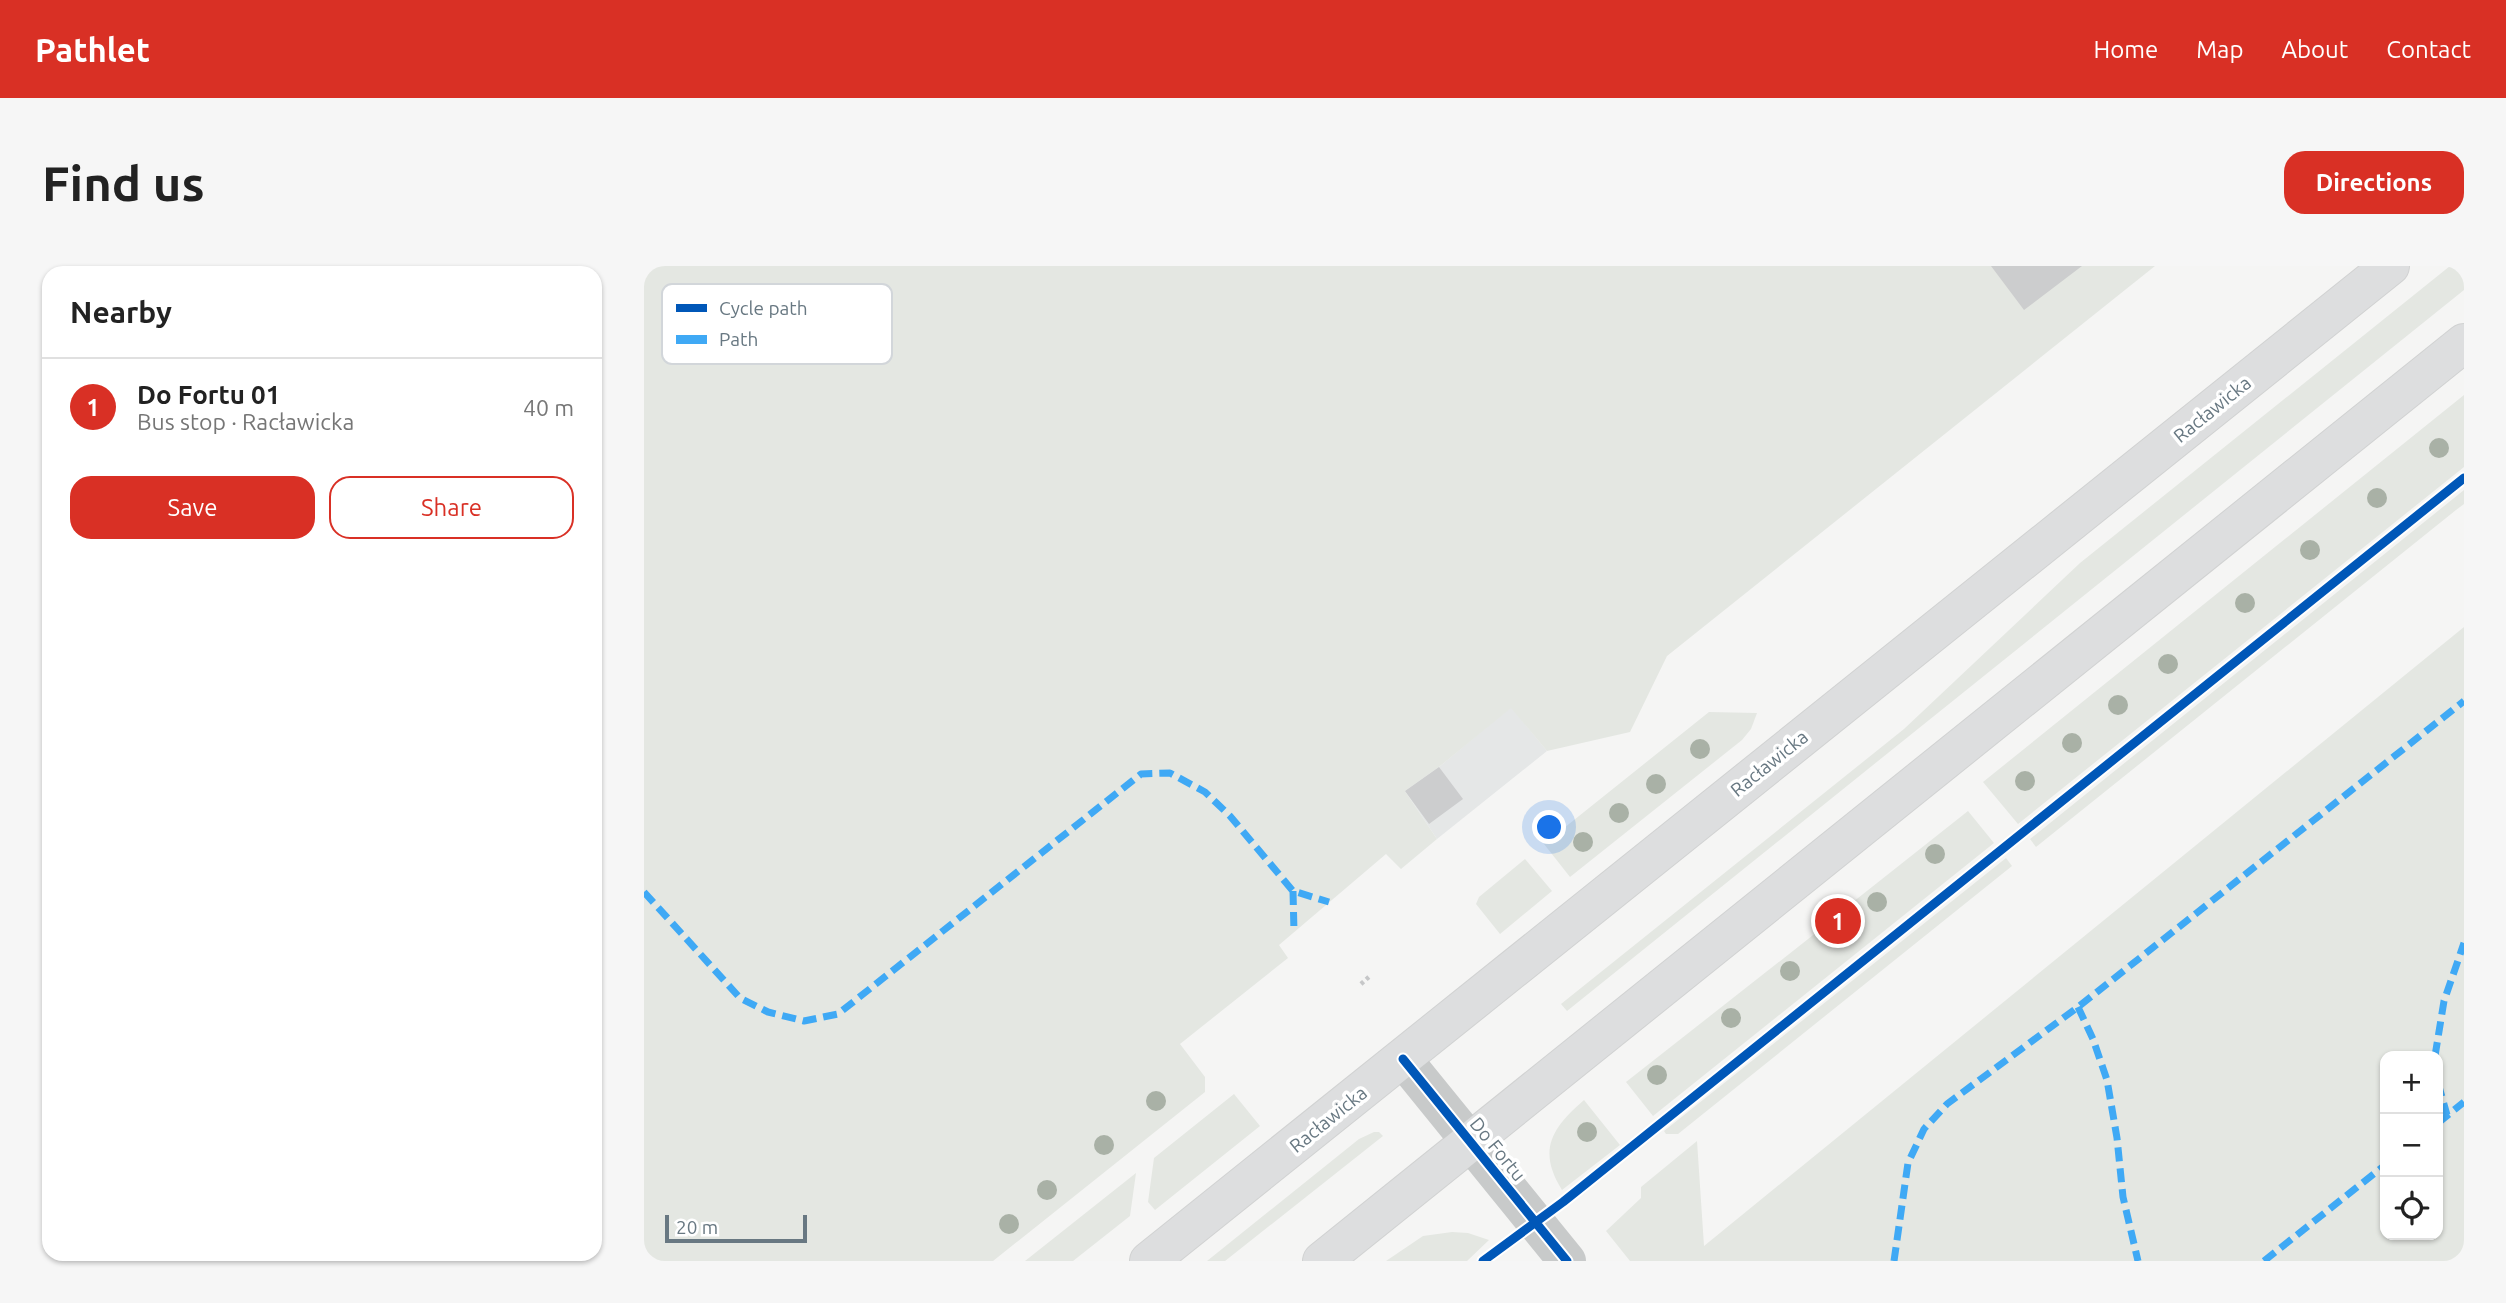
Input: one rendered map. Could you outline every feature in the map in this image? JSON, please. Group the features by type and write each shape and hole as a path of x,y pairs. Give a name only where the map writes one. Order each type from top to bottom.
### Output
{"main road":[{"name":"Racławicka","path":"1149,1261 2390,266"},
{"path":"1322,1261 2464,343"}],"street":[{"name":"Do Fortu","path":"1403,1059 1567,1261"}],"path":[{"path":"1361,984 1371,975"}],"shaded area":[{"path":"644,266 2155,266 1667,656 1630,732 1547,751 1511,708 1405,791 1437,839 1401,869 1386,854 1279,945 1288,958 1180,1044 1205,1077 1205,1092 993,1261 644,1261"},
{"path":"2450,266 2464,266 2464,290 1567,1011 1561,1004 1904,729 2080,563"},
{"path":"2464,395 2464,467 2018,824 1983,782"},
{"path":"2464,490 2464,504 2036,847 2030,839"},
{"path":"2464,627 2464,1261 1630,1261 1606,1231 1641,1198 1641,1187 1697,1141 1704,1246"},
{"path":"1511,707 1547,751 1437,839 1405,791 1439,767"},
{"path":"1709,712 1757,713 1751,729 1742,740 1570,877 1544,844"},
{"path":"1968,811 1994,843 1653,1116 1626,1082 1817,932 1825,941 1861,913 1853,902"},
{"path":"2006,858 2012,866 1678,1134 1666,1134 1664,1131"},
{"path":"1525,859 1552,891 1500,934 1476,904 1479,897"},
{"path":"1234,1094 1260,1126 1155,1210 1148,1202 1154,1158"},
{"path":"1584,1100 1620,1145 1562,1190 1550,1163 1552,1140 1564,1120"},
{"path":"1374,1132 1383,1136 1225,1261 1207,1261 1359,1139"},
{"path":"1136,1173 1130,1216 1073,1261 1025,1261"},
{"path":"1468,1233 1489,1240 1467,1261 1386,1261 1423,1236"}],"building":[{"path":"1991,266 2082,266 2024,310"},
{"path":"1439,767 1463,799 1429,824 1405,791"}],"marked path":[{"path":"1894,1261 1908,1163 1924,1129 1947,1104 2078,1007 2464,701"},
{"path":"644,892 740,998 768,1012 804,1021 838,1014 1141,774 1170,773 1205,792 1230,816 1293,891 1329,902"},
{"path":"1293,891 1294,932"},
{"path":"2436,1051 2444,1001 2464,943"},
{"path":"2078,1007 2093,1039 2107,1080 2123,1197 2138,1261"},
{"path":"2443,1101 2447,1115"},
{"path":"2443,1119 2464,1102"},
{"path":"2264,1261 2380,1169"}],"cycle path":[{"path":"1483,1261 1563,1202 2464,478"},
{"path":"1403,1059 1567,1261"}],"place":[{"name":"Do Fortu 01","path":"1838,921"}]}
